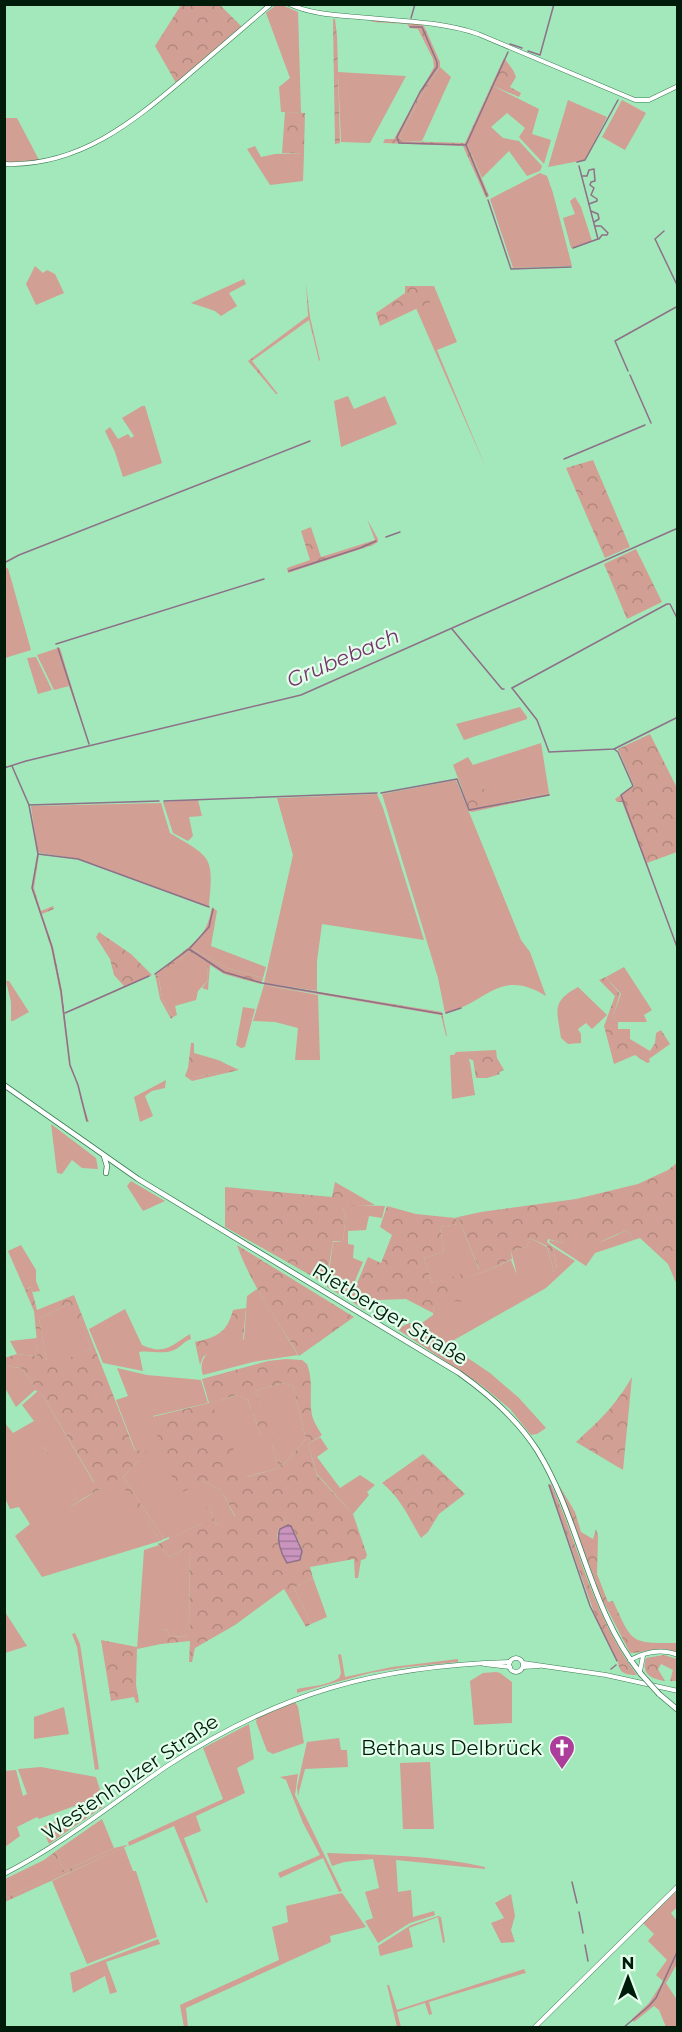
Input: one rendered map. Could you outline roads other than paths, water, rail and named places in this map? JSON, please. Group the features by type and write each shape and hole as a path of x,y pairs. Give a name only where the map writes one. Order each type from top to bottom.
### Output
{"main road":[{"path":"4,164 29,164 58,158 105,139 151,107 271,4"},
{"path":"289,4 320,14 455,27 478,34 635,100 654,99 678,86"},
{"name":"Rietberger Straße","path":"4,1085 104,1156 185,1208 459,1373 507,1412 543,1460 562,1500 602,1609 614,1634 641,1674 678,1710"},
{"path":"104,1156 106,1173"},
{"path":"631,1662 645,1654 662,1651 678,1655"},
{"path":"641,1674 640,1666 645,1654"},
{"path":"523,1665 517,1672 513,1671 510,1665 516,1658 523,1665 598,1674 678,1690"},
{"name":"Westenholzer Straße","path":"4,1874 61,1843 191,1751 264,1712 314,1692 407,1670 483,1664 510,1665"},
{"path":"534,2028 678,1886"}],"waterway":[{"path":"411,18 415,4"},
{"path":"528,51 540,55 554,4"},
{"path":"410,27 422,27 437,67 420,92 397,137 399,143 466,145"},
{"path":"510,44 522,48"},
{"path":"487,196 466,145 508,52"},
{"path":"577,162 585,160 618,100"},
{"path":"573,248 598,239 579,166"},
{"path":"582,176 587,176 589,170 594,169 595,181 590,185 594,188 591,195 597,201 589,204"},
{"path":"488,200 511,269 571,267"},
{"path":"591,211 598,214 599,219 594,222"},
{"path":"595,226 601,226 608,233 599,239"},
{"path":"664,231 655,239 678,287"},
{"path":"628,371 615,341 678,306"},
{"path":"630,375 651,423"},
{"path":"564,459 645,425"},
{"path":"4,563 19,555 310,441"},
{"name":"Grubebach","path":"4,768 301,695 678,528"},
{"path":"386,537 400,532"},
{"path":"289,571 376,541"},
{"path":"56,644 264,579"},
{"path":"512,688 667,604 670,604 678,620"},
{"path":"452,629 504,689"},
{"path":"58,648 89,744"},
{"path":"512,688 537,720 549,752 614,749 678,717"},
{"path":"614,749 618,752 633,786 621,795 677,947"},
{"path":"12,766 29,805 159,801"},
{"path":"381,793 457,779 469,810 549,795"},
{"path":"164,801 377,793"},
{"path":"29,805 38,854 32,888 52,947 61,991 70,1065 78,1085 87,1121"},
{"path":"38,854 78,859 209,907"},
{"path":"190,948 209,927 213,909"},
{"path":"155,974 189,949 224,972 262,983 442,1014"},
{"path":"65,1013 149,976"},
{"path":"446,1013 461,1008"},
{"path":"549,1485 590,1606 617,1661"},
{"path":"611,1669 616,1665"},
{"path":"572,1882 577,1903"},
{"path":"579,1912 583,1933"},
{"path":"585,1945 588,1961"},
{"path":"623,2028 656,1998 678,1950"}],"place":[{"name":"Bethaus Delbrück","path":"562,1771"}]}
